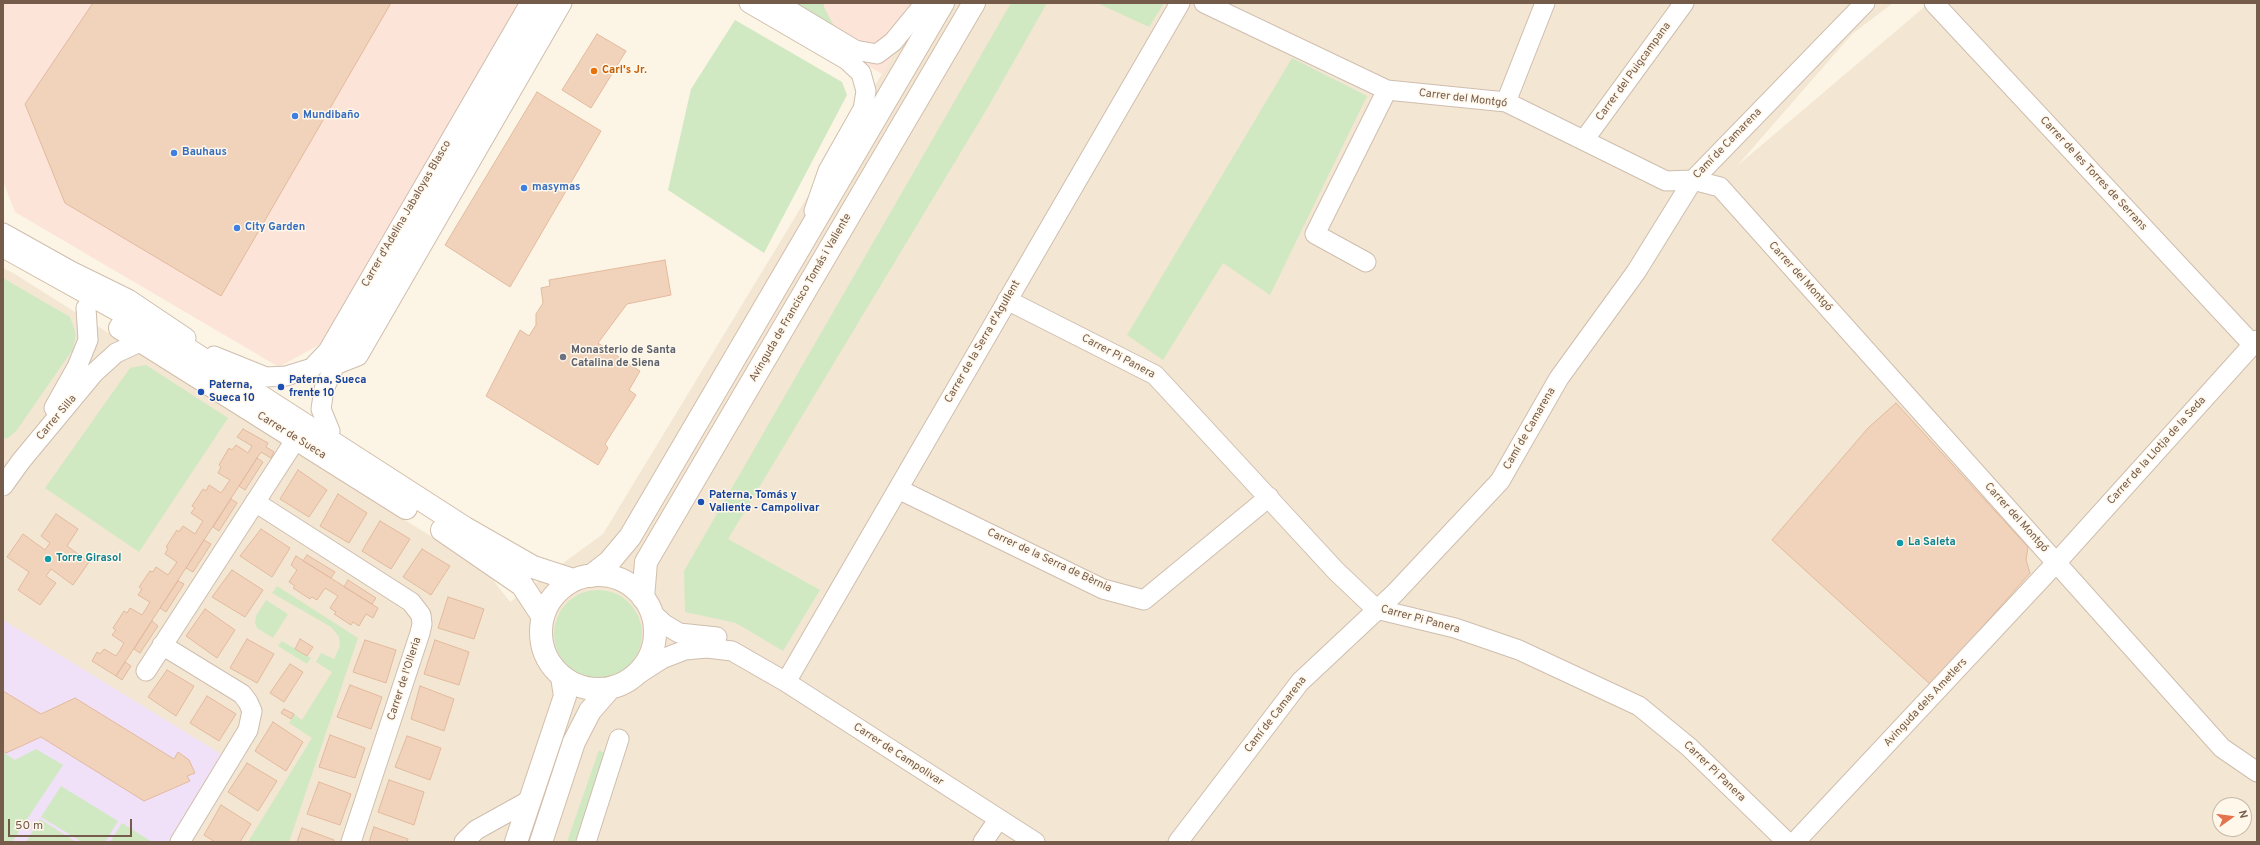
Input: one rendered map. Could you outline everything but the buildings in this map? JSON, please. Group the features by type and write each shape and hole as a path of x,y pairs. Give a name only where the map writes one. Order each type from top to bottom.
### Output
{"main road":[{"path":"582,578 611,577 629,585 647,605 654,629 653,647 646,663 634,677 610,688 594,689 578,686 562,677 552,667 544,651 541,634 543,616 549,602 560,589 609,562 630,537 801,247 908,59 943,3"},
{"name":"Avinguda de Francisco Tomás i Valiente","path":"647,605 646,562 974,3"},
{"name":"Carrer de Sueca","path":"3,246 181,345 458,524 518,557 533,567 582,578"},
{"name":"Carrer de Sueca","path":"3,261 142,341 461,542 522,585 543,616"},
{"path":"516,842 565,696 562,677"},
{"path":"541,842 574,742 590,711 610,688"}],"street":[{"name":"Carrer d'Adelina Jabaloyas Blasco","path":"251,371 266,377 286,376 312,368 328,351 530,3"},
{"name":"Carrer d'Adelina Jabaloyas Blasco","path":"330,431 322,409 324,389 335,365 546,3"},
{"path":"335,365 358,356 562,3"},
{"path":"749,3 847,60 861,73 866,91 863,109 828,171 801,247"},
{"path":"777,3 855,50 877,54 893,42 925,3"},
{"name":"Carrer de la Serra d'Agullent","path":"786,682 1180,3"},
{"name":"Carrer del Montgó","path":"1204,3 1387,90 1506,102 1666,181 1693,180 1720,187 2222,748 2257,772"},
{"path":"1506,102 1546,3"},
{"name":"Carrer del Puigcampana","path":"1584,140 1684,3"},
{"name":"Camí de Camarena","path":"1178,842 1300,682 1376,609 1395,593 1500,481 1559,378 1636,272 1693,180 1866,3"},
{"name":"Carrer de les Torres de Serrans","path":"1934,3 2255,342"},
{"path":"1366,262 1315,234 1387,90"},
{"name":"Carrer de Sueca","path":"3,233 71,271 128,299 515,550 518,557"},
{"name":"Carrer Pi Panera","path":"1007,300 1155,375 1336,571 1376,609 1455,628 1519,650 1639,706 1689,747 1787,842"},
{"name":"Carrer Silla","path":"33,446 77,367 88,340 86,308"},
{"name":"Carrer Silla","path":"33,446 94,374 116,353 142,341"},
{"name":"Carrer de la Llotja de la Seda","path":"2056,563 2255,342"},
{"name":"Carrer de Sueca","path":"214,356 251,371"},
{"path":"146,671 296,439"},
{"path":"3,486 33,446"},
{"name":"Carrer de la Serra de Bèrnia","path":"898,489 1104,589 1144,600 1269,497"},
{"name":"Carrer de l'Olleria","path":"255,502 411,602 420,615 422,624 420,633 351,842"},
{"name":"Avinguda dels Ametlers","path":"1795,842 2056,563"},
{"name":"Carrer de Campolivar","path":"647,605 664,624 679,633 734,641 746,648 761,667"},
{"path":"162,645 242,694 248,702 252,712 248,730 180,842"},
{"name":"Carrer de Campolivar","path":"634,677 662,659 694,648 732,651 786,682 998,820 1035,842"},
{"path":"586,842 619,739"},
{"path":"464,842 476,830 530,800"},
{"path":"982,842 998,820"}],"shaded area":[{"path":"3,3 523,3 326,341 279,367 15,212 3,181"},
{"path":"762,3 925,3 882,74"},
{"path":"925,3 1893,3 1852,34 1737,166 1929,3 2257,3 2257,842 3,842 3,268 486,571 510,602 603,534"},
{"path":"3,620 221,754 168,842 3,842"}],"green space":[{"path":"794,3 824,3 824,7 835,28"},
{"path":"1011,3 1047,3 988,107 728,539 820,590 783,651 736,623 685,612 684,571"},
{"path":"1097,3 1164,3 1149,27"},
{"path":"735,20 842,82 847,95 764,253 668,190 691,89"},
{"path":"1292,58 1367,96 1270,295 1223,263 1163,360 1127,335"},
{"path":"3,278 70,317 76,334 73,349 17,430 8,438 3,439"},
{"path":"146,365 228,418 139,552 45,488 130,368"},
{"path":"277,586 358,638 289,842 248,842 312,738 289,723 294,714 302,720 332,672 316,662 321,653 334,659 340,646 339,637 331,627 272,593"},
{"path":"598,590 615,593 623,597 635,609 639,617 642,634 639,651 635,659 623,671 615,675 598,678 581,675 573,671 561,659 557,651 554,634 557,617 561,609 573,597 581,593"},
{"path":"266,600 288,614 273,638 257,628 255,623 256,616"},
{"path":"282,641 311,658 307,664 278,646"},
{"path":"36,749 63,765 12,842 3,842 3,752 15,760"},
{"path":"599,750 604,753 604,760 575,842 567,842"},
{"path":"61,786 118,821 105,842 82,842 41,817"},
{"path":"40,819 76,842 26,842"},
{"path":"122,823 152,842 110,842"}],"place":[{"name":"Carl's Jr.","path":"594,71"},
{"name":"Mundibaño","path":"295,116"},
{"name":"Bauhaus","path":"174,153"},
{"name":"masymas","path":"524,188"},
{"name":"City Garden","path":"237,228"},
{"name":"Monasterio de Santa Catalina de Siena","path":"563,357"},
{"name":"Paterna, Sueca frente 10","path":"281,387"},
{"name":"Paterna, Sueca 10","path":"201,392"},
{"name":"Paterna, Tomás y Valiente - Campolivar","path":"701,502"},
{"name":"La Saleta","path":"1900,543"},
{"name":"Torre Girasol","path":"48,559"}]}
